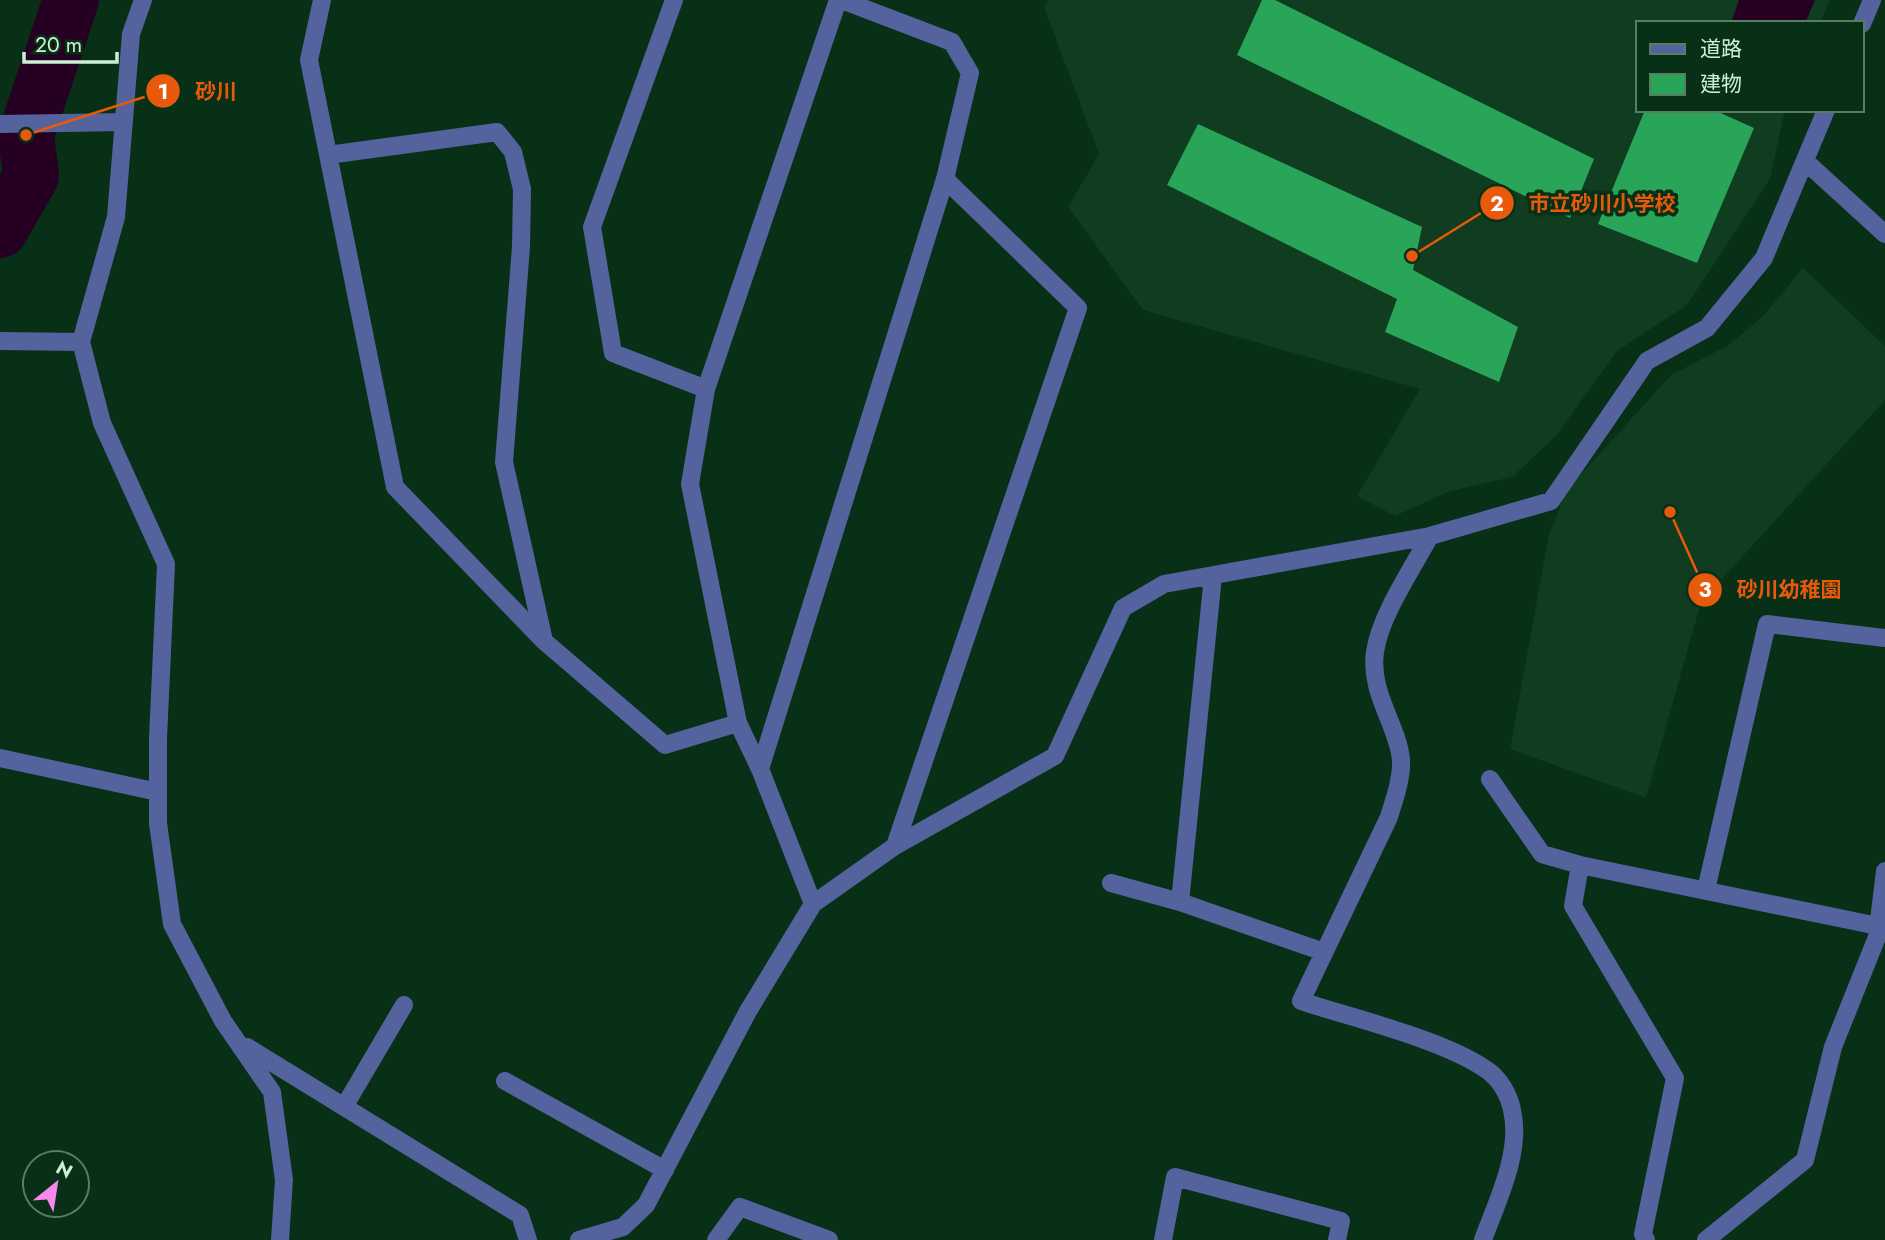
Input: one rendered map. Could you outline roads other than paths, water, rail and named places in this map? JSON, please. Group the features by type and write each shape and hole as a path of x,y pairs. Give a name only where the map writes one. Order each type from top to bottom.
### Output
{"street":[{"path":"143,0 131,34 116,217 81,342 102,423 166,564 158,823 172,924 223,1021 272,1092 284,1180 280,1240"},
{"path":"322,0 309,60 395,486 544,641 665,745 738,723"},
{"path":"674,0 592,227 613,353 706,389"},
{"path":"760,769 945,179 970,73 952,42 867,3 840,0 706,389 690,484 738,723 760,769 813,904"},
{"path":"1863,21 1872,0"},
{"path":"579,1240 623,1227 646,1205 747,1013 813,904 895,846 1055,756 1123,608 1164,584 1430,536 1550,501 1647,361 1707,328 1764,258 1825,112"},
{"path":"0,124 124,122"},
{"path":"328,155 496,132 513,152 522,189 521,247 504,462 544,641"},
{"path":"1805,162 1885,234"},
{"path":"895,846 1079,308 945,179"},
{"path":"0,341 81,342"},
{"path":"1430,536 1379,633 1374,653 1375,680 1401,760 1398,790 1388,817 1301,1001 1456,1052 1490,1071 1505,1089 1513,1112 1513,1143 1504,1180 1483,1240"},
{"path":"1180,902 1213,576"},
{"path":"1706,890 1767,624 1885,638"},
{"path":"0,758 158,792"},
{"path":"1490,779 1542,854 1580,865 1878,926"},
{"path":"1580,865 1573,906 1675,1078 1643,1234 1646,1240"},
{"path":"1706,1240 1805,1160 1833,1047 1878,926 1885,871"},
{"path":"1111,883 1180,902 1324,952"},
{"path":"344,1107 404,1005"},
{"path":"241,1044 520,1215 528,1240"},
{"path":"505,1082 665,1170"},
{"path":"1163,1240 1175,1177 1341,1221 1337,1240"},
{"path":"716,1240 740,1207 830,1240"}],"waterway":[{"path":"0,230 31,176 26,135 71,0"}],"place":[{"name":"砂川","path":"26,135"},
{"name":"市立砂川小学校","path":"1412,256"},
{"name":"砂川幼稚園","path":"1670,512"}]}
